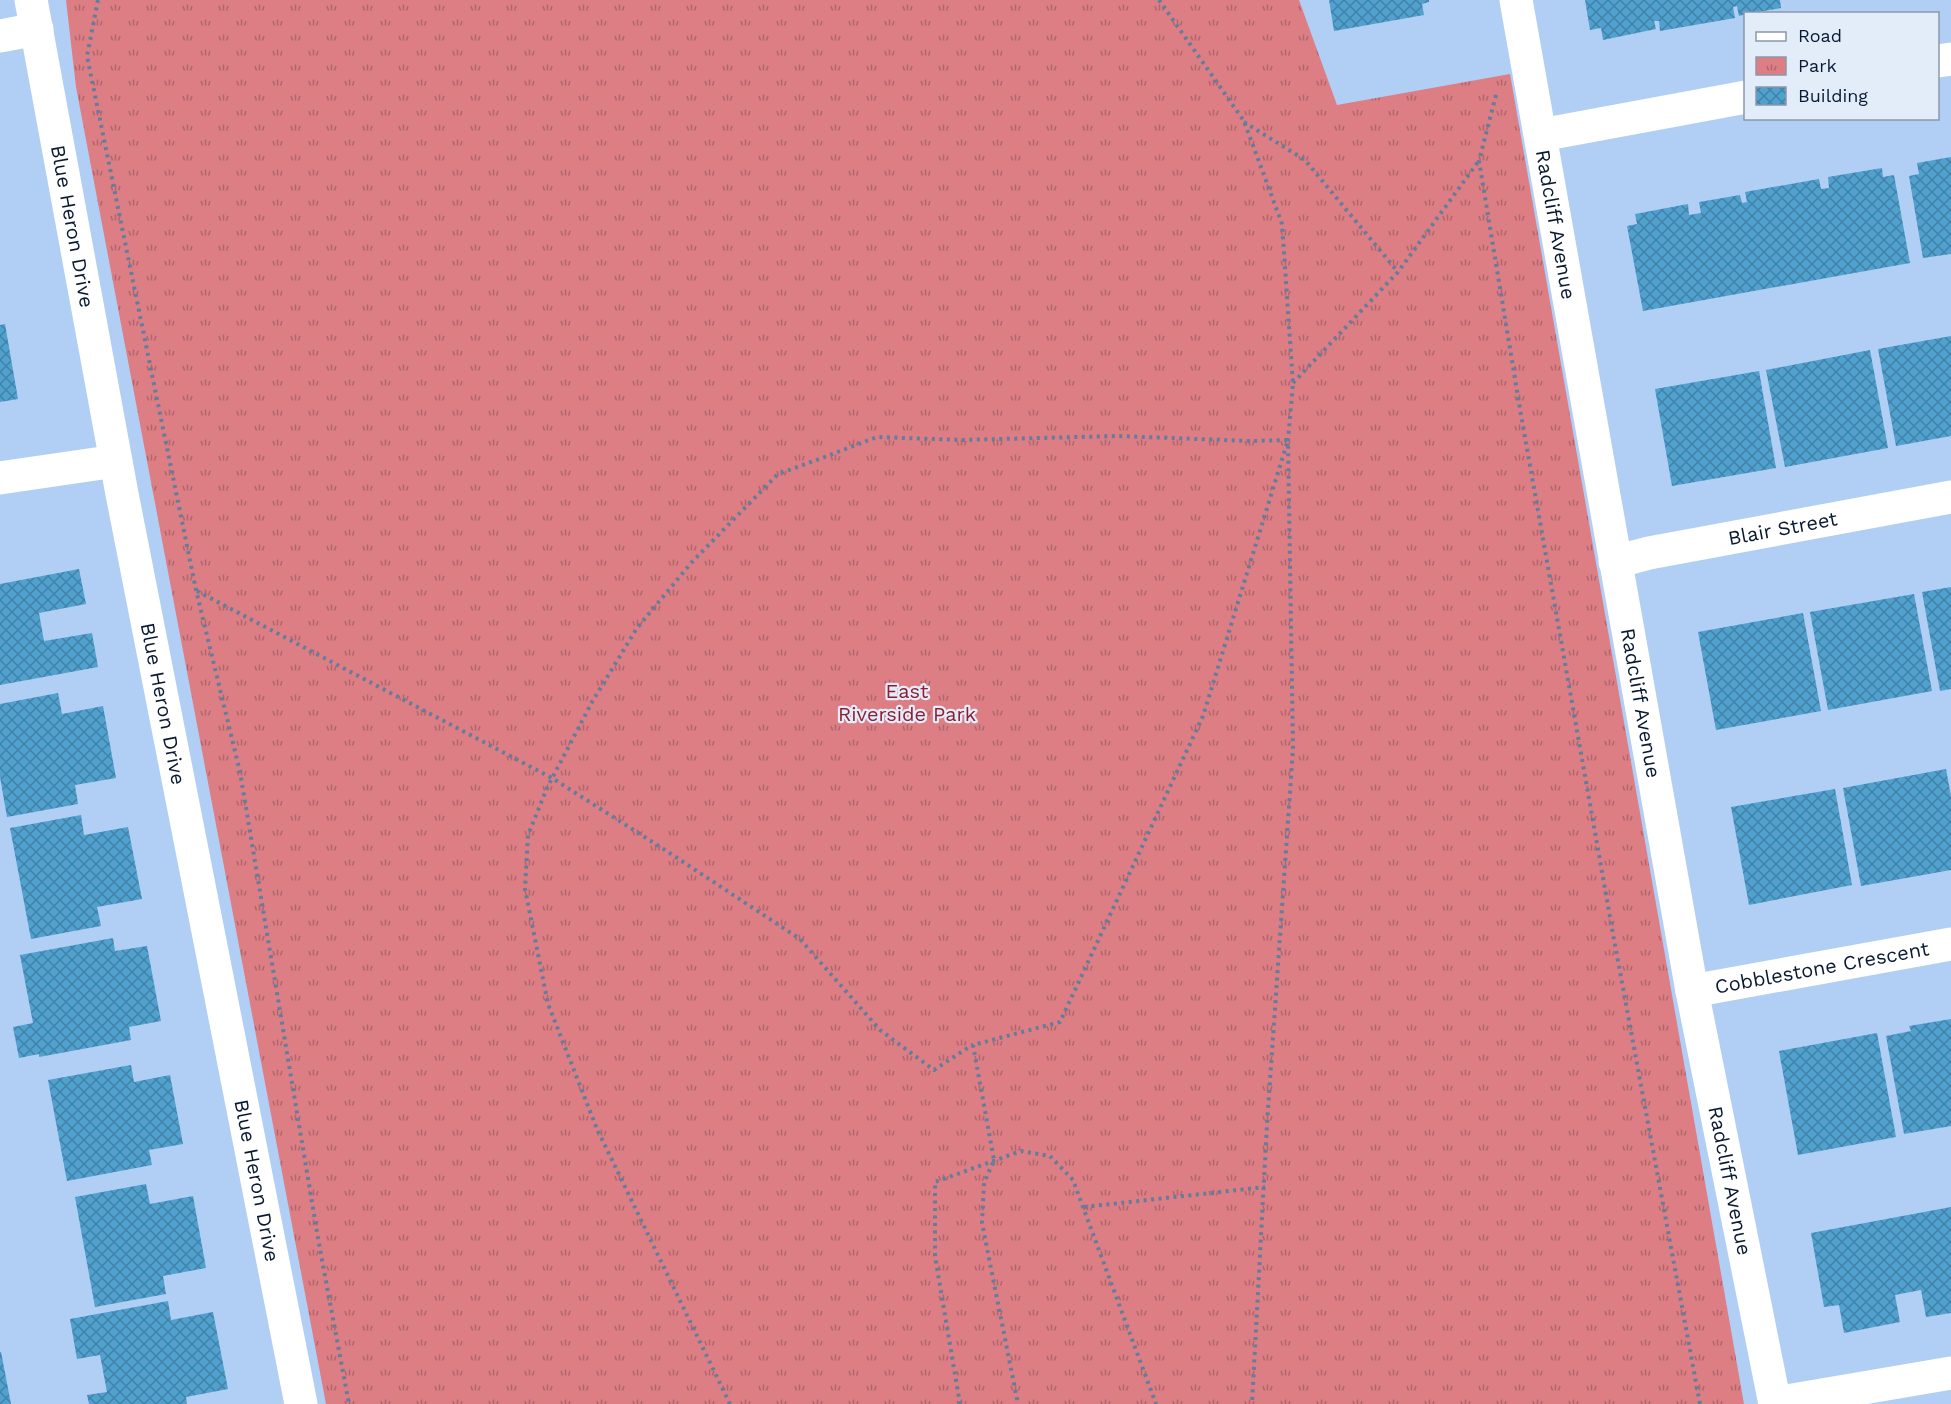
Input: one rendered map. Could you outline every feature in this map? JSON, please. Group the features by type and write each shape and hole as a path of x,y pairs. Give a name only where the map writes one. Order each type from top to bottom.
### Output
{"street":[{"name":"Radcliff Avenue","path":"1516,0 1692,991 1775,1403"},
{"path":"0,36 34,15"},
{"name":"Blue Heron Drive","path":"34,15 116,461 301,1404"},
{"path":"1541,135 1744,97"},
{"path":"0,478 116,461"},
{"name":"Blair Street","path":"1615,561 1951,497"},
{"name":"Cobblestone Crescent","path":"1692,991 1951,944"},
{"path":"1775,1403 1951,1373"}],"path":[{"path":"99,0 87,56 196,590 240,772 319,1244 349,1404"},
{"path":"1159,0 1244,121 1282,224 1293,384 1288,440 1293,749 1267,1124 1252,1404"},
{"path":"1244,121 1305,160 1398,272"},
{"path":"1293,384 1398,272 1479,161 1520,409 1613,934 1700,1404"},
{"path":"730,1404 597,1129 548,1004 525,889 528,835 552,778 592,702 637,628 692,562 778,474 877,437 961,440 1118,436 1250,441 1288,440"},
{"path":"196,590 552,778 800,939 880,1030 934,1070 972,1044 1060,1022 1203,716 1288,440"},
{"path":"972,1044 993,1160 984,1183 982,1223 1018,1404"},
{"path":"960,1404 935,1256 935,1182 1021,1151 1050,1156 1073,1180 1156,1404"},
{"path":"1084,1207 1265,1187"}],"green space":[{"name":"East Riverside Park","path":"66,0 1299,0 1337,105 1510,74 1744,1404 326,1404 76,87"}],"building":[{"path":"1329,0 1429,0 1429,2 1422,4 1424,15 1334,31"},
{"path":"1585,0 1780,0 1781,8 1744,12 1744,15 1739,16 1737,6 1733,7 1735,18 1660,31 1659,21 1654,21 1656,29 1603,40 1601,28 1590,30"},
{"path":"1951,157 1951,254 1923,258 1909,176 1919,174 1917,163"},
{"path":"1882,168 1883,177 1894,175 1910,263 1643,311 1627,226 1637,224 1635,214 1688,204 1689,215 1701,213 1699,202 1740,195 1742,203 1747,202 1745,192 1819,179 1821,189 1829,188 1828,177"},
{"path":"5,324 18,399 0,402 0,325"},
{"path":"1951,336 1951,436 1896,446 1878,349"},
{"path":"1870,350 1888,448 1785,467 1766,370"},
{"path":"1759,371 1776,468 1672,486 1655,389"},
{"path":"79,569 86,604 39,613 44,641 92,633 98,667 0,685 0,584"},
{"path":"1951,587 1951,689 1940,691 1922,592"},
{"path":"1914,594 1932,691 1828,710 1810,612"},
{"path":"1803,613 1821,711 1716,730 1698,632"},
{"path":"58,693 62,714 103,706 116,778 75,785 78,804 7,817 0,777 0,704"},
{"path":"1946,769 1951,796 1951,870 1861,886 1843,788"},
{"path":"1835,789 1852,885 1749,905 1731,807"},
{"path":"81,815 84,835 128,827 142,899 97,907 101,926 31,939 10,828"},
{"path":"113,938 115,951 147,946 161,1021 129,1027 131,1040 39,1057 39,1054 19,1058 13,1027 33,1023 20,955"},
{"path":"1951,1019 1951,1126 1904,1134 1886,1036 1911,1031 1909,1026"},
{"path":"1877,1033 1896,1137 1798,1155 1779,1051"},
{"path":"131,1065 134,1082 170,1075 183,1144 149,1150 152,1165 67,1181 48,1080"},
{"path":"146,1184 150,1204 193,1196 206,1268 163,1276 166,1294 95,1307 75,1197"},
{"path":"1951,1207 1951,1313 1926,1317 1921,1290 1895,1295 1900,1322 1844,1333 1839,1305 1824,1307 1811,1233"},
{"path":"168,1301 171,1320 213,1312 228,1389 186,1397 187,1404 89,1404 87,1395 107,1392 100,1355 77,1359 70,1319"},
{"path":"1,1352 11,1404 0,1404"}]}
